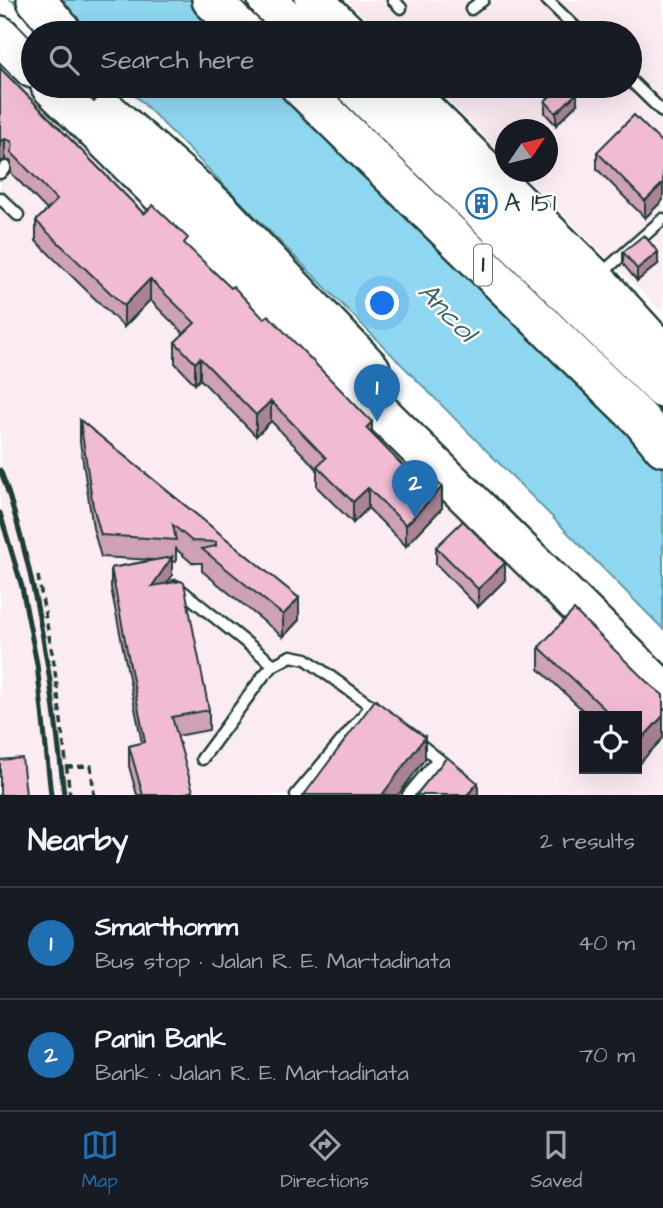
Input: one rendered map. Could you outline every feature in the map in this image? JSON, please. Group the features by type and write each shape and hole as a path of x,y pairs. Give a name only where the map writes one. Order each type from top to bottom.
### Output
{"highway":[{"path":"36,0 54,21"},
{"path":"211,0 233,21"},
{"path":"267,0 289,21"},
{"path":"314,0 336,21"},
{"path":"0,34 21,49"},
{"path":"0,34 21,56"},
{"path":"64,98 663,690"},
{"path":"68,98 110,113 220,210"},
{"path":"121,98 220,210 400,399 663,660"},
{"name":"1","path":"311,98 641,420 663,447"},
{"name":"1","path":"366,98 663,389"},
{"path":"413,98 596,279 663,353"}],"lane":[{"path":"393,0 401,8"},
{"path":"471,9 483,0"},
{"path":"547,0 569,21"},
{"path":"642,92 663,112"},
{"path":"0,198 18,215"},
{"path":"596,279 663,219"},
{"path":"175,586 274,665"},
{"path":"202,759 274,665 291,656 306,659 391,720"},
{"path":"296,795 372,705"},
{"path":"410,736 464,781"},
{"path":"408,795 438,759"}],"path":[{"path":"38,576 54,663 70,795"},
{"path":"66,766 91,766 94,795"}],"shaded area":[{"path":"347,0 663,0 663,313 530,182 558,182 558,119 495,119 495,147 445,98 642,98 642,21 368,21"},
{"path":"0,56 21,77 21,98 42,98 663,712 663,795 0,795"}],"water":[{"path":"11,0 196,0 217,21 38,21"},
{"name":"Ancol","path":"295,98 633,432 663,468 663,629 139,99"}],"building":[{"path":"0,68 21,89 21,98 30,98 144,214 153,205 188,238 184,243 231,288 233,286 264,319 268,315 372,422 366,428 415,478 423,469 442,487 406,525 368,488 353,502 317,466 326,458 271,401 256,415 200,358 195,363 175,342 195,323 150,279 124,306 36,221 57,200 11,152 11,141 0,141"},
{"path":"548,98 572,98 556,113 545,101"},
{"path":"634,115 663,144 663,183 645,201 597,152"},
{"path":"644,235 658,252 637,269 623,252"},
{"path":"80,420 299,598 283,615 202,549 216,546 216,542 192,541 173,525 176,540 101,535 93,506"},
{"path":"463,521 505,563 478,589 436,547"},
{"path":"172,557 152,586 181,581 184,583 209,710 172,717 193,791 180,795 143,795 129,746 145,742 111,568"},
{"path":"574,610 663,695 663,716 642,739 642,711 607,711 539,647"},
{"path":"375,700 425,737 382,795 304,795"},
{"path":"447,757 478,783 467,795 416,795"},
{"path":"22,758 26,795 0,795 0,760"}],"railway":[{"path":"0,470 10,496 37,604 53,699 64,795"},
{"path":"0,513 22,587 37,664 51,795"}],"place":[{"name":"A 151","path":"481,203"},
{"name":"Smarthomm","path":"377,422"},
{"name":"Panin Bank","path":"415,518"}]}
